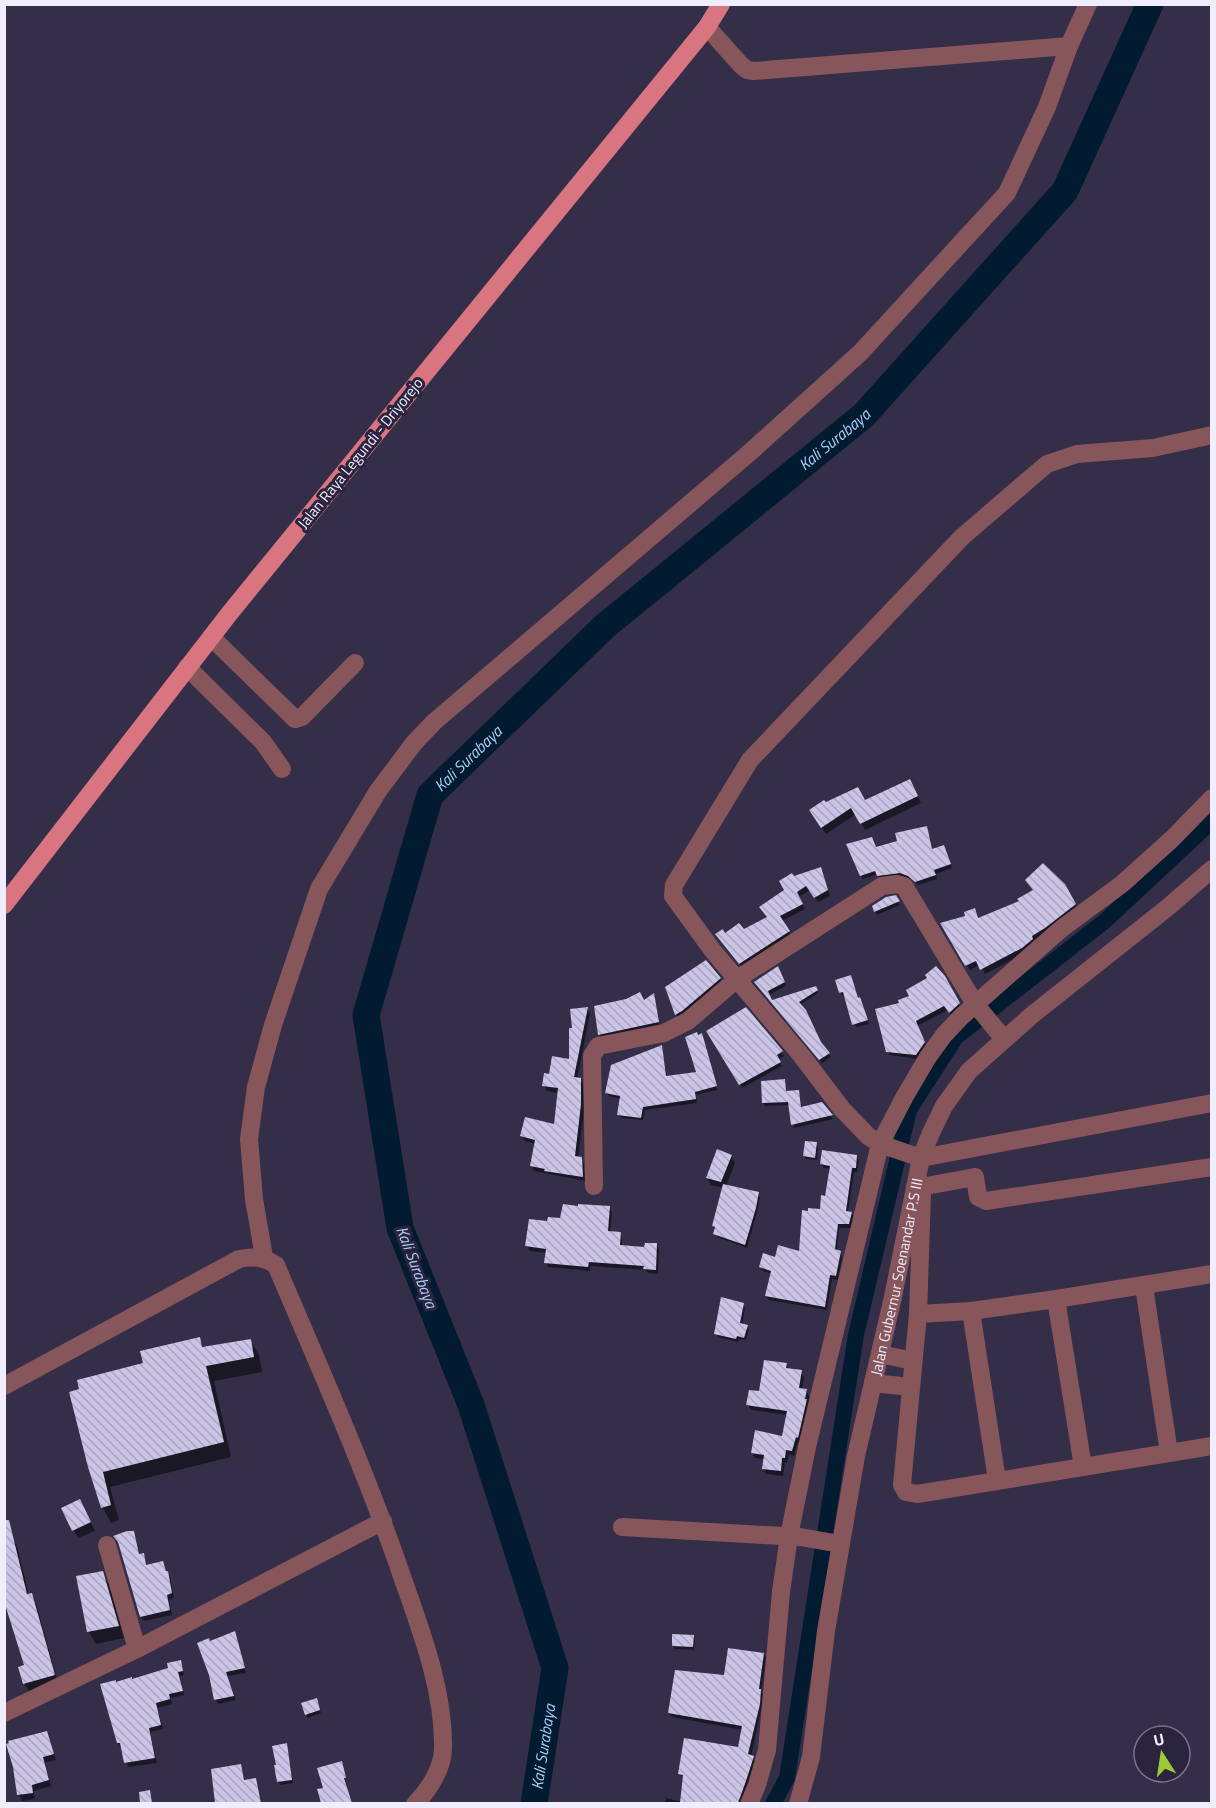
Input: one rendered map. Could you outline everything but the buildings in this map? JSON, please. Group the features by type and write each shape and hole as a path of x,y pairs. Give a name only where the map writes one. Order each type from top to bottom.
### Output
{"main road":[{"name":"Jalan Raya Legundi - Driyorejo","path":"4,905 187,667 706,27 721,4"}],"street":[{"path":"264,1257 254,1199 249,1139 256,1087 273,1025 319,889 378,791 414,743 434,722 748,454 868,344 1007,193 1047,107 1069,46 1088,4"},
{"path":"706,27 741,65 747,70 754,71 1069,46"},
{"path":"1212,435 1153,448 1077,454 1047,464 963,537 750,760 674,885 673,896 713,951 801,1055 842,1109 868,1136 883,1145 917,1156 972,1149 1212,1103"},
{"path":"211,637 295,719 302,717 355,663"},
{"path":"187,667 263,742 282,769"},
{"path":"750,1803 767,1750 781,1592 795,1537 807,1447 883,1145 905,1095 944,1035 978,1008 1061,929 1122,884 1172,839 1212,798"},
{"name":"Jalan Gubernur Soenandar P.S III","path":"798,1803 811,1757 834,1542 919,1187 917,1156 944,1106 969,1071 1000,1035 1167,908 1212,869"},
{"path":"594,1186 592,1056 594,1050 603,1044 664,1033 676,1028 688,1021 737,980 882,886 897,884 904,886 978,1008 1000,1035"},
{"path":"972,1149 978,1197 986,1201 1212,1167"},
{"path":"975,1177 919,1187 918,1314 902,1485 906,1492 917,1494 1212,1446"},
{"path":"4,1386 239,1259 264,1257 276,1265 383,1521 423,1637 440,1708 443,1750 437,1771 424,1794 415,1803"},
{"path":"918,1314 971,1311 1212,1274"},
{"path":"1144,1286 1169,1453"},
{"path":"1056,1299 1083,1467"},
{"path":"971,1311 997,1480"},
{"path":"880,1354 913,1361"},
{"path":"873,1383 911,1387"},
{"path":"4,1713 137,1649 383,1521"},
{"path":"622,1527 795,1537 834,1542"},
{"path":"107,1545 137,1649"}],"waterway":[{"name":"Kali Surabaya","path":"534,1804 555,1668 471,1405 400,1228 366,1015 430,795 605,626 864,415 1065,191 1150,4"},
{"path":"773,1804 787,1778 856,1335 909,1110 956,1037 1105,921 1212,821"}]}
